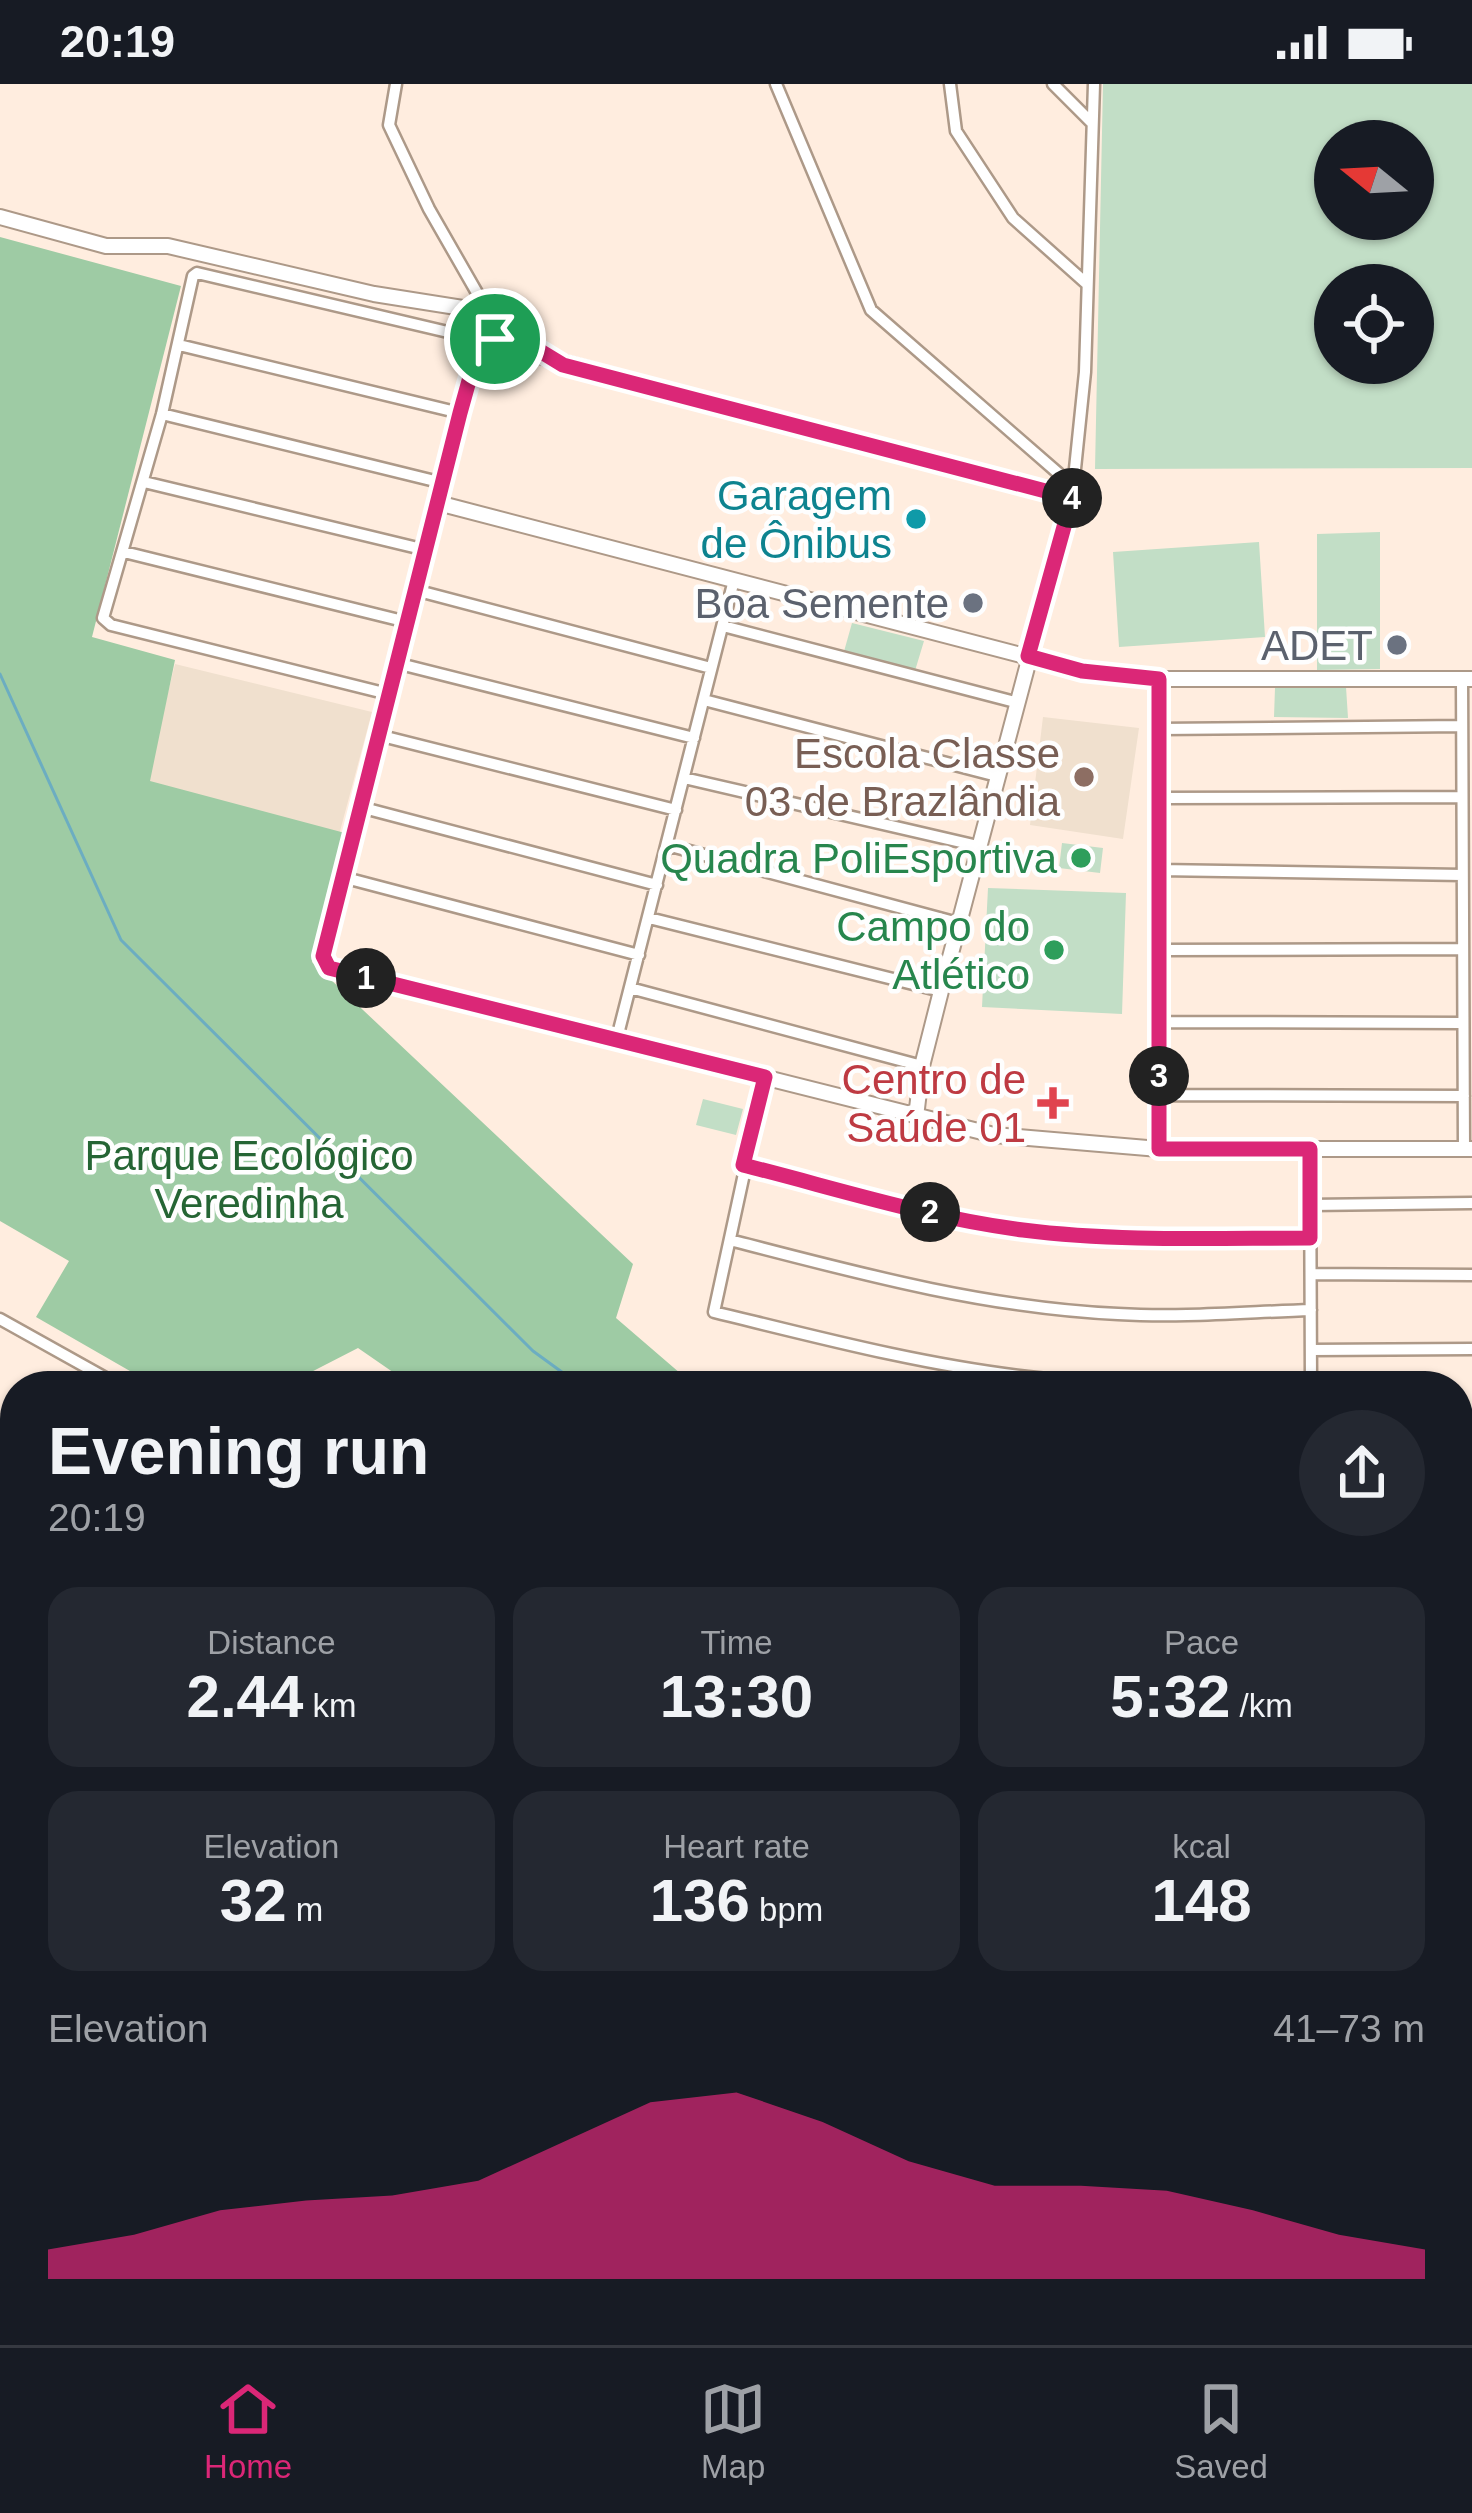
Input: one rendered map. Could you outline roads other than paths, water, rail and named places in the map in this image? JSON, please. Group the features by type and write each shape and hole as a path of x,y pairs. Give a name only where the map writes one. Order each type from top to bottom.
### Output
{"street":[{"path":"396,84 388,125 484,311 499,326 563,365"},
{"path":"776,84 871,310 1073,486 1072,498"},
{"path":"950,84 956,131 1013,218 1087,284"},
{"path":"1053,84 1091,122"},
{"path":"916,1117 922,1066 940,991 1072,498 1085,372 1094,84"},
{"path":"0,217 106,247 168,246 374,294 484,311"},
{"path":"388,694 106,623 193,276 203,273 435,332 475,336 563,365 1072,498"},
{"path":"432,301 475,336"},
{"path":"438,503 1082,671 1159,679 1467,679 1462,797 1467,835 1462,875 1467,905 1463,949 1468,985 1463,1023 1468,1055 1464,1096 1468,1149 1159,1149 994,1135 333,970 323,956 484,311"},
{"path":"475,336 499,326"},
{"path":"178,345 460,413"},
{"path":"162,414 443,483"},
{"path":"144,482 426,550"},
{"path":"124,552 407,622"},
{"path":"617,1038 734,580"},
{"path":"416,590 711,668"},
{"path":"723,626 1015,702"},
{"path":"396,663 694,738"},
{"path":"1159,679 1159,1149"},
{"path":"704,700 998,776"},
{"path":"1159,729 1462,726"},
{"path":"379,735 676,810"},
{"path":"684,778 978,846"},
{"path":"1159,798 1462,797"},
{"path":"360,807 657,885"},
{"path":"667,845 958,923"},
{"path":"1159,870 1462,875"},
{"path":"342,877 639,955"},
{"path":"649,918 940,991"},
{"path":"1159,950 1463,949"},
{"path":"630,988 922,1066"},
{"path":"1159,1022 1463,1023"},
{"path":"765,1077 714,1312 996,1371"},
{"path":"1159,1095 1464,1096"},
{"path":"1310,1149 1311,1371"},
{"path":"743,1165 1021,1230 1124,1238 1310,1238"},
{"path":"1310,1205 1472,1203"},
{"path":"730,1240 877,1278 999,1302 1119,1314 1311,1310"},
{"path":"1311,1274 1472,1275"},
{"path":"2,1325 91,1371"},
{"path":"1311,1350 1472,1348"}],"waterway":[{"path":"0,674 121,940 533,1351 560,1371"}],"place":[{"name":"Garagem de Ônibus","path":"916,519"},
{"name":"Boa Semente","path":"973,603"},
{"name":"ADET","path":"1397,645"},
{"name":"Escola Classe 03 de Brazlândia","path":"1084,777"},
{"name":"Quadra PoliEsportiva","path":"1081,858"},
{"name":"Campo do Atlético","path":"1054,950"},
{"name":"Centro de Saúde 01","path":"1053,1103"}],"park label":[{"name":"Parque Ecológico Veredinha","path":"249,1179"}]}
